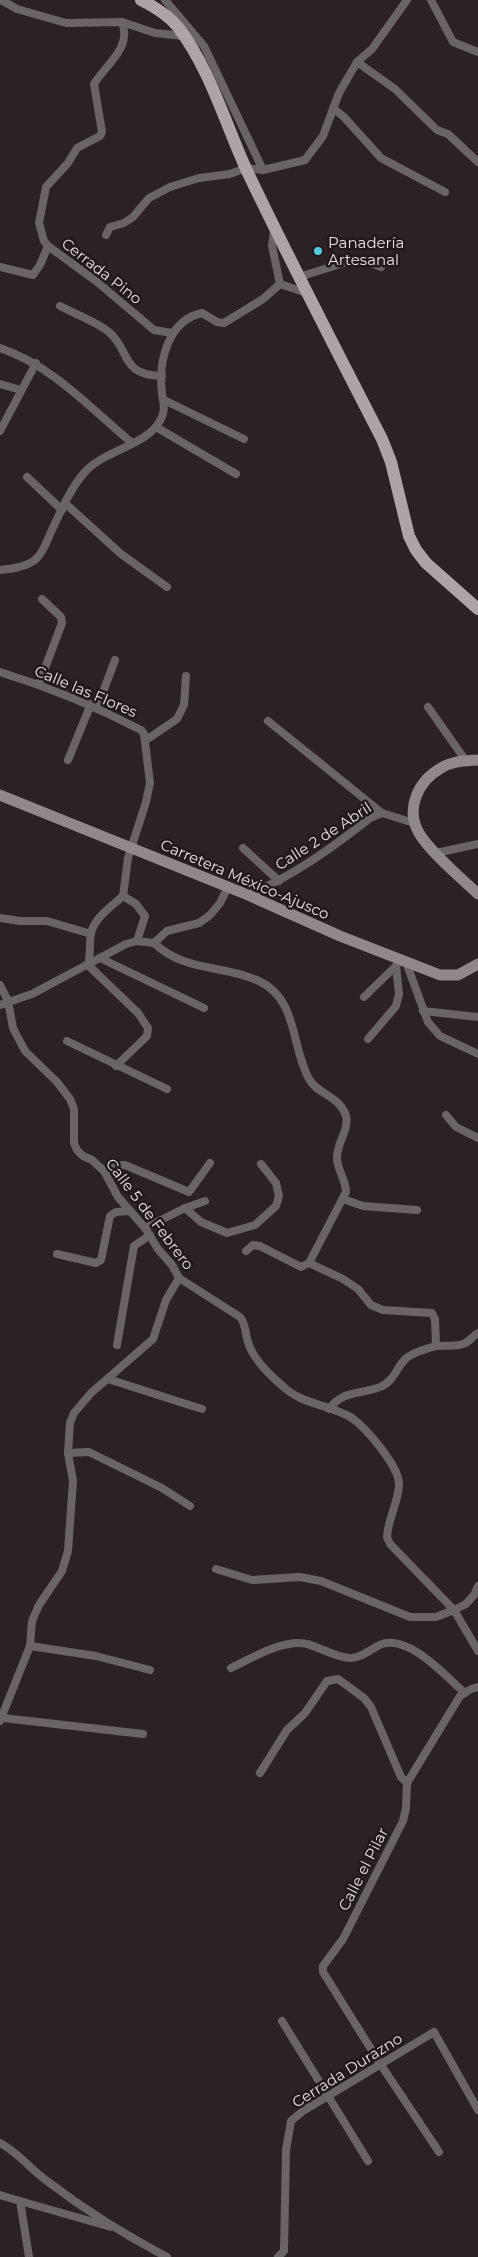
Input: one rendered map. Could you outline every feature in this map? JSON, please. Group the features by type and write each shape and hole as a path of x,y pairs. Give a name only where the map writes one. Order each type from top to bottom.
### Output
{"main road":[{"path":"141,0 169,18 184,36 219,103 274,228 391,462 404,520 416,550 426,563 478,609"},
{"path":"472,761 440,768 421,785 414,801 414,823 420,835 436,853 478,894"},
{"name":"Carretera México-Ajusco","path":"0,795 248,895 401,963 440,975 458,975 478,964"}],"street":[{"path":"1,0 17,9 66,22 122,22 156,33 184,36"},
{"path":"164,0 204,46 263,170"},
{"path":"106,235 110,227 133,217 149,198 170,187 199,178 230,174 246,168 263,170 305,160 323,136 339,93 357,62 372,49 407,0"},
{"path":"430,0 454,42 478,52"},
{"name":"Cerrada Pino","path":"122,22 126,36 124,45 93,87 102,132 97,138 77,148 68,163 46,187 39,224 44,241 48,246 96,281 154,330 172,333"},
{"path":"357,62 395,89 437,130 448,134 478,162"},
{"path":"333,108 344,116 381,158 445,192"},
{"path":"274,228 272,246 280,284"},
{"path":"0,268 33,275 40,265 48,246"},
{"path":"299,277 353,260 364,260 381,267"},
{"path":"280,284 307,293"},
{"path":"0,570 15,568 36,559 82,474 89,467 156,427 165,406 162,364 172,333 189,316 202,313 218,322 224,323 263,298 280,284"},
{"path":"60,306 109,332 133,368 152,376 162,376"},
{"path":"0,348 36,363 82,398 132,443"},
{"path":"0,431 20,390 36,363"},
{"path":"0,384 20,390"},
{"path":"164,400 244,439"},
{"path":"156,427 236,474"},
{"path":"27,477 121,554 167,587"},
{"path":"39,684 62,623 61,617 42,598"},
{"path":"68,760 115,660"},
{"name":"Calle las Flores","path":"0,672 39,684 94,706 141,730 146,740"},
{"path":"88,965 91,951 91,934 98,919 123,896 125,868 150,783 146,740 177,719 184,705 186,676"},
{"path":"428,707 472,761"},
{"path":"268,720 382,813"},
{"name":"Calle 2 de Abril","path":"248,895 304,867 370,818 382,813 414,823"},
{"path":"436,853 478,844"},
{"path":"243,848 279,881"},
{"path":"154,943 167,931 199,923 210,915 228,887"},
{"path":"123,896 136,904 145,916 137,941"},
{"path":"0,918 20,921 46,921 91,934"},
{"path":"0,1005 32,994 126,944 137,941 154,943 166,954 180,961 260,981 276,992 286,1007 294,1028 298,1049 309,1079 315,1087 333,1097 341,1106 346,1116 346,1131 338,1145 337,1157 338,1168 346,1186 343,1199 309,1263 301,1267 260,1246 253,1245 246,1250"},
{"path":"100,958 204,1008"},
{"path":"364,997 401,963"},
{"path":"401,963 428,1022 440,1036 478,1054"},
{"path":"368,1039 396,1006 399,994 401,963"},
{"path":"88,965 138,1013 148,1028 147,1036 116,1066"},
{"name":"Calle 5 de Febrero","path":"0,985 8,1001 12,1028 25,1051 51,1076 70,1099 74,1109 73,1127 77,1150 104,1171 118,1197 147,1231 158,1249 172,1265 179,1278 191,1288 240,1317 243,1321 248,1342 255,1355 274,1378 307,1402 352,1419 393,1464 400,1483 386,1537 390,1544 454,1610 478,1652"},
{"path":"423,1012 478,1017"},
{"path":"67,1042 167,1089"},
{"path":"446,1115 456,1127 478,1138"},
{"path":"104,1171 125,1165 189,1192 210,1164"},
{"path":"185,1208 201,1222 227,1233 255,1224 276,1206 279,1196 276,1183 261,1164"},
{"path":"343,1199 363,1206 417,1210"},
{"path":"117,1345 134,1246 147,1231 185,1208 205,1202"},
{"path":"57,1254 96,1263 101,1260 110,1216 116,1212 130,1211"},
{"path":"309,1263 343,1279 358,1290 371,1304 383,1310 432,1313 436,1346"},
{"path":"143,1734 1,1719 30,1646 32,1622 39,1605 62,1571 68,1551 73,1481 68,1453 70,1423 74,1413 91,1393 153,1339 166,1300 179,1278"},
{"path":"329,1409 336,1399 380,1387 395,1376 402,1363 410,1355 436,1346 461,1345 468,1342 478,1333"},
{"path":"108,1379 202,1409"},
{"path":"68,1453 90,1452 162,1488 190,1506"},
{"path":"216,1569 252,1580 300,1577 321,1581 410,1617 436,1617 454,1610 466,1604 474,1595 478,1586"},
{"path":"231,1668 286,1644 304,1643 349,1658 358,1657 383,1644 397,1643 412,1648 465,1693"},
{"path":"30,1646 96,1656 150,1670"},
{"path":"260,1773 287,1730 305,1713 327,1681 332,1678 338,1679 364,1698 371,1707 401,1777 407,1783"},
{"name":"Calle el Pilar","path":"381,2066 323,1972 323,1966 343,1939 403,1821 406,1808 407,1783 452,1708 465,1693 478,1687"},
{"path":"282,2020 368,2161"},
{"name":"Cerrada Durazno","path":"278,2257 284,2251 285,2158 291,2121 303,2111 381,2066 434,2032 478,2110"},
{"path":"381,2066 439,2152"},
{"path":"0,2143 14,2151 46,2180 99,2216 112,2228"},
{"path":"0,2195 112,2228 167,2257"},
{"path":"20,2201 29,2257"}],"place":[{"name":"Panadería Artesanal","path":"318,251"}]}
